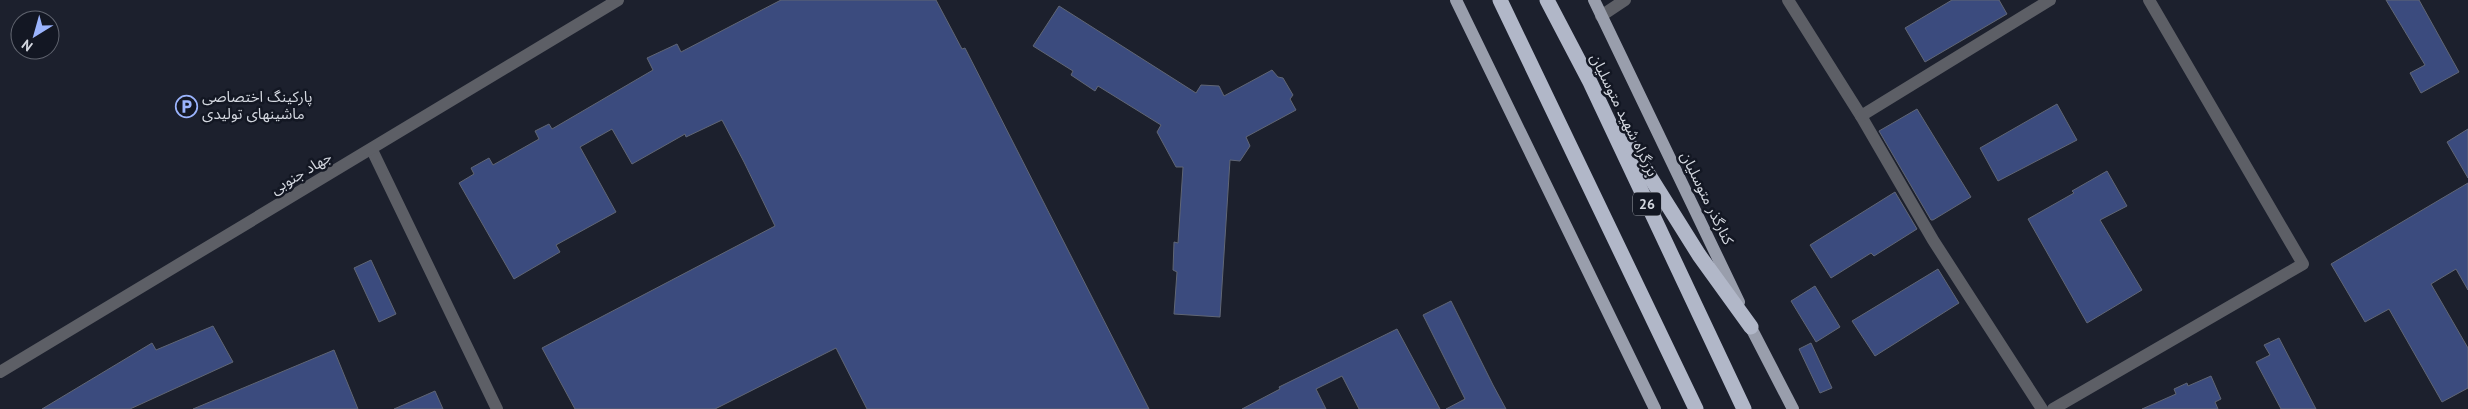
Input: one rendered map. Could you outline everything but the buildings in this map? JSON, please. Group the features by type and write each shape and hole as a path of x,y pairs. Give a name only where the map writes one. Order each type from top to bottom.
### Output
{"highway":[{"path":"1500,0 1695,408"},
{"name":"بزرگراه شهید متوسلیان","path":"1547,0 1590,82 1744,409"},
{"path":"1590,82 1699,255 1751,327"}],"main road":[{"path":"1456,0 1655,409"},
{"name":"کنارگذر متوسلیان","path":"1594,0 1751,327 1793,409"}],"street":[{"name":"جهاد جنوبی","path":"0,372 372,150 618,0"},
{"path":"1601,16 1625,0"},
{"path":"1788,0 1861,116 1933,240 2042,409"},
{"path":"1861,116 2050,0"},
{"path":"2053,409 2302,264 2149,0"},
{"path":"372,150 497,409"}],"place":[{"name":"پارکینگ اختصاصی ماشینهای تولیدی","path":"186,106"}]}
